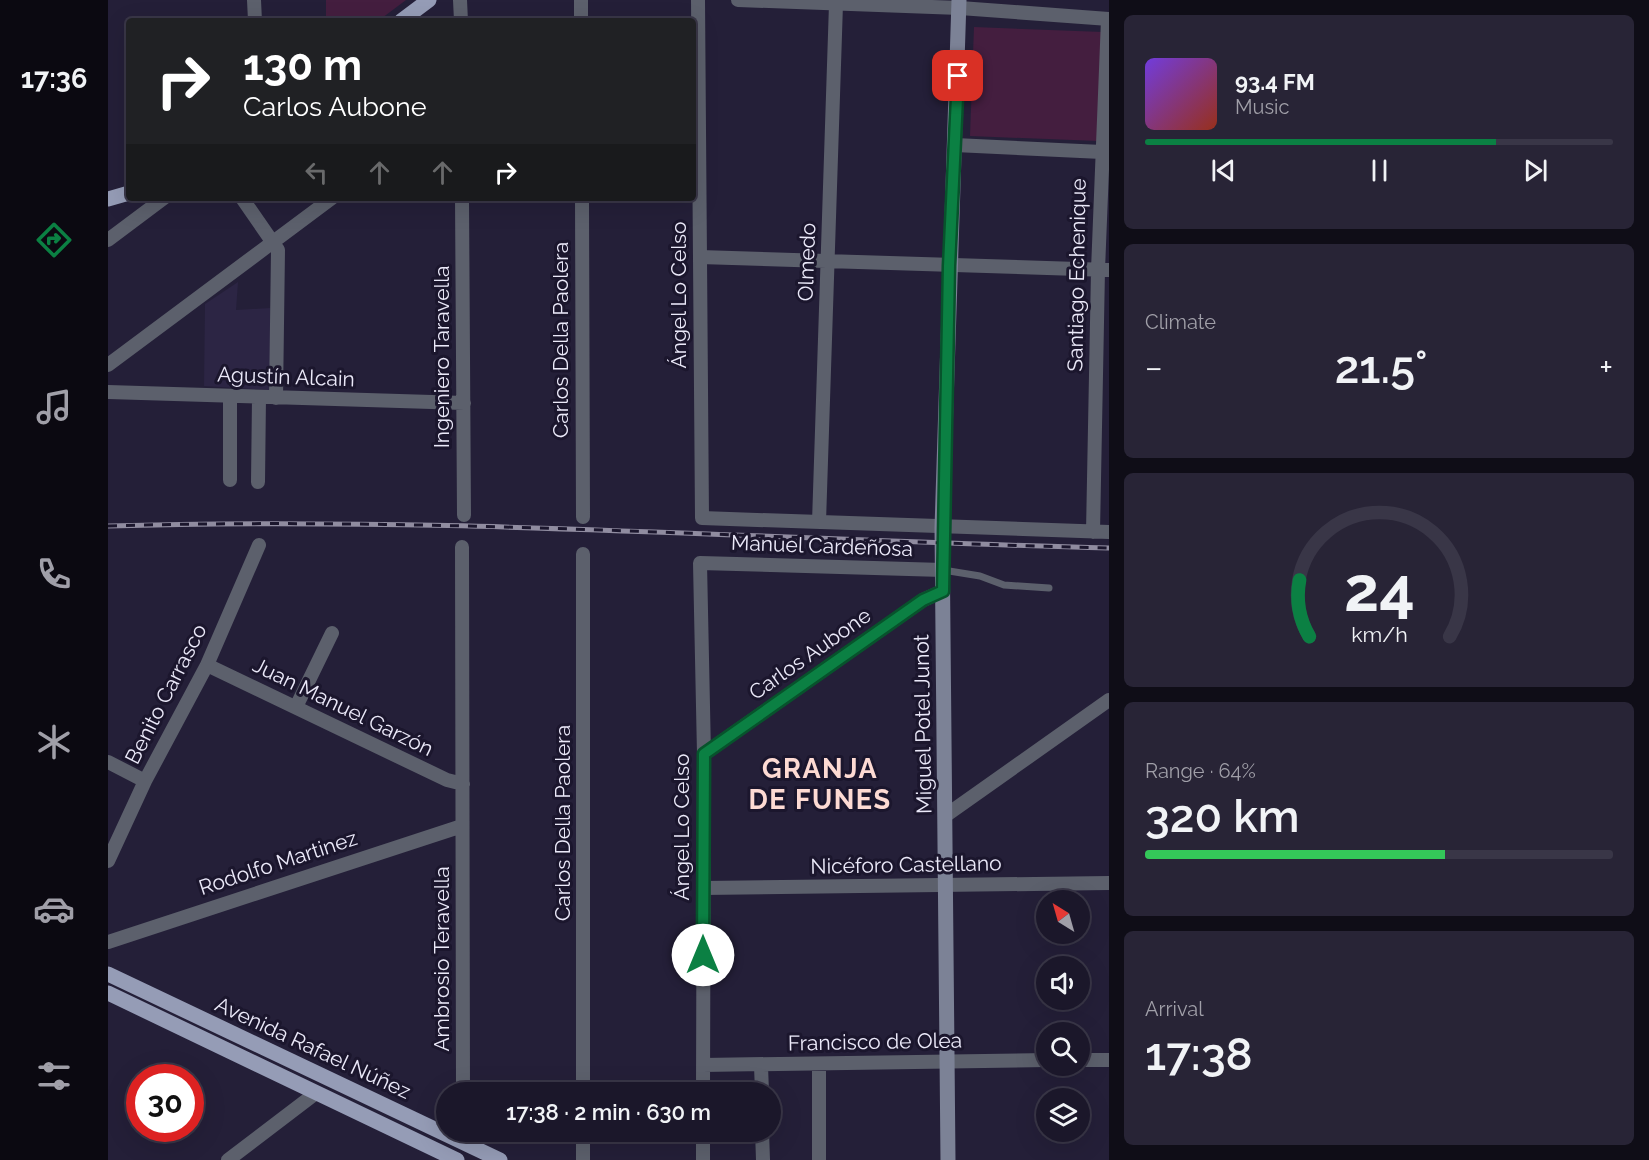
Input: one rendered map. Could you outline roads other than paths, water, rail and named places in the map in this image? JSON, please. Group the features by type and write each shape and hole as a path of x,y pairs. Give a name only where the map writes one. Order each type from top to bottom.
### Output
{"main road":[{"path":"405,18 429,0"},
{"name":"Miguel Potel Junot","path":"948,1160 942,528 949,266 960,4"},
{"path":"108,199 126,194"},
{"name":"Avenida Rafael Núñez","path":"108,974 436,1124"},
{"name":"Avenida Rafael Núñez","path":"108,993 457,1160"},
{"name":"Avenida Rafael Núñez","path":"472,1142 500,1160"}],"street":[{"path":"254,0 255,18"},
{"path":"460,0 461,18"},
{"path":"581,0 581,18"},
{"name":"Ángel Lo Celso","path":"698,0 702,518 819,522"},
{"path":"738,0 960,4 1108,19"},
{"name":"Olmedo","path":"819,522 836,3"},
{"name":"Santiago Echenique","path":"1093,532 1103,270 1102,152 1108,19"},
{"path":"955,145 1102,152"},
{"path":"108,240 160,201"},
{"path":"244,201 274,242 278,257 276,398"},
{"path":"108,365 328,201"},
{"name":"Ingeniero Taravella","path":"462,201 464,515"},
{"name":"Carlos Della Paolera","path":"582,201 583,518"},
{"path":"700,257 1103,270"},
{"name":"Agustín Alcain","path":"108,392 464,403"},
{"path":"230,480 231,396"},
{"path":"258,482 259,397"},
{"path":"819,522 1109,532"},
{"name":"Benito Carrasco","path":"108,861 145,781 207,664 259,545"},
{"path":"462,547 462,826"},
{"name":"Carlos Della Paolera","path":"583,554 583,1082"},
{"name":"Ángel Lo Celso","path":"700,563 704,754 703,1082"},
{"name":"Manuel Cardeñosa","path":"700,563 943,570"},
{"name":"Carlos Aubone","path":"704,754 923,600 943,591"},
{"path":"296,707 332,633"},
{"name":"Juan Manuel Garzón","path":"207,664 447,780 462,784"},
{"path":"945,816 1109,700"},
{"path":"108,762 145,781"},
{"name":"Rodolfo Martinez","path":"108,942 462,826"},
{"name":"Ambrosio Teravella","path":"462,826 464,1082"},
{"name":"Nicéforo Castellano","path":"703,888 1109,883"},
{"name":"Francisco de Olea","path":"703,1065 761,1066 1036,1060"},
{"path":"1090,1060 1109,1060"},
{"path":"819,1064 819,1160"},
{"path":"761,1066 762,1082"},
{"path":"228,1160 316,1093"},
{"path":"583,1142 583,1160"},
{"path":"703,1142 703,1160"},
{"path":"762,1142 763,1160"}],"lane":[{"name":"Manuel Cardeñosa","path":"943,570 980,576 1004,585 1049,588"}],"railway":[{"path":"108,526 233,524 483,526 1109,548"}],"district":[{"name":"GRANJA DE FUNES","path":"820,784"}]}
